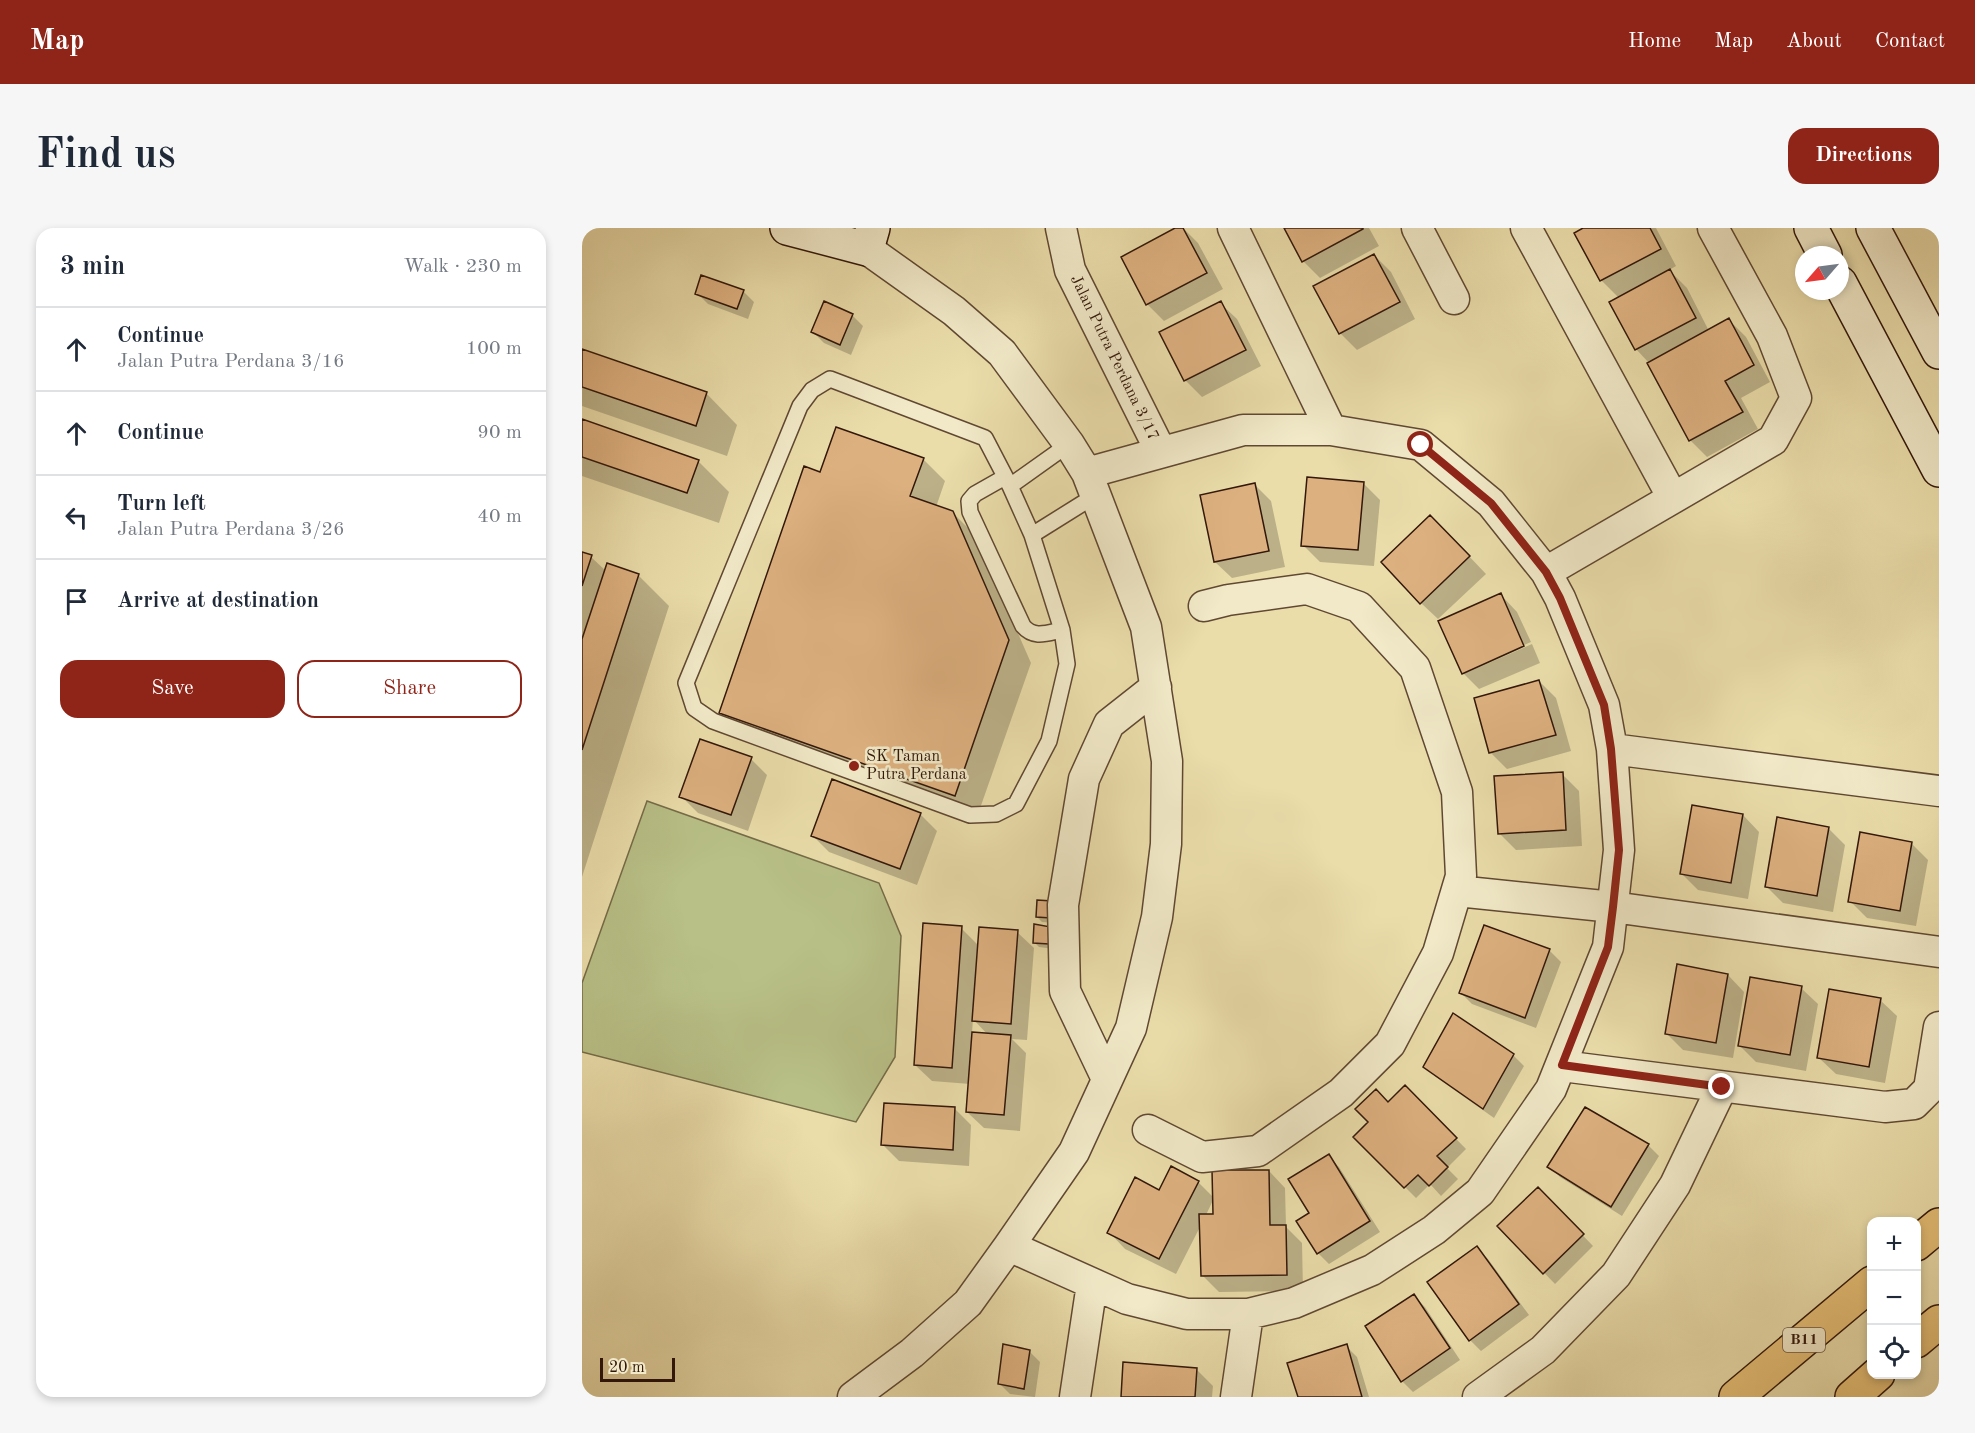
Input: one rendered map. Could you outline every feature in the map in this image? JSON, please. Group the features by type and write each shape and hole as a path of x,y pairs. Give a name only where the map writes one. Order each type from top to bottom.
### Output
{"main road":[{"path":"1921,1241 1939,1225"},
{"name":"B11","path":"1736,1397 1867,1287"},
{"path":"1921,1338 1939,1322"},
{"path":"1852,1397 1872,1379"}],"street":[{"path":"787,228 870,238 1002,353 1069,444 1091,484 1146,627 1167,761 1166,844 1157,917 1131,1028 1074,1152 968,1303 912,1353 853,1397"},
{"name":"Jalan Putra Perdana 3/17","path":"1061,228 1071,270 1161,452"},
{"path":"1233,228 1331,430"},
{"path":"1417,228 1454,299"},
{"path":"1526,228 1673,498"},
{"path":"1546,572 1773,440 1796,398 1772,336 1713,228"},
{"path":"1811,228 1820,246"},
{"path":"1873,228 1939,352"},
{"path":"1849,300 1939,470"},
{"path":"1009,1246 1126,1299 1187,1314 1248,1314 1294,1303 1372,1270 1434,1230 1480,1192 1551,1089 1608,947 1613,907 1619,850 1611,749 1604,705 1560,598 1546,572 1491,503 1421,445 1331,430 1243,430 1161,452 1091,484"},
{"path":"1148,1130 1202,1157 1258,1151 1341,1093 1390,1044 1438,953 1461,876 1457,792 1415,668 1359,607 1307,589 1228,600 1204,606"},
{"path":"1107,1080 1065,991 1063,905 1084,779 1109,724 1156,687"},
{"path":"1611,749 1939,791"},
{"path":"1457,891 1613,907 1939,952"},
{"path":"1562,1065 1885,1107 1914,1104 1929,1089 1939,1027"},
{"path":"1478,1397 1543,1350 1616,1275 1675,1185 1722,1087"},
{"path":"1075,1397 1092,1284"},
{"path":"1236,1397 1248,1314"}],"lane":[{"path":"830,379 985,438 1032,535 1062,630 1067,664 1048,741 1016,804 996,814 970,814 713,721 694,708 686,682 800,406 812,390 830,379"},
{"path":"1062,630 1036,635 1028,632 1023,626 970,512 969,501 975,494 1007,482 1069,444"},
{"path":"1032,535 1091,484"}],"green space":[{"path":"647,801 879,883 901,936 895,1057 856,1122 582,1052 582,983"}],"building":[{"path":"1175,228 1183,228 1207,273 1146,305 1121,257"},
{"path":"1284,228 1363,228 1363,229 1302,262"},
{"path":"1583,228 1650,228 1661,249 1600,281 1574,233"},
{"path":"1374,254 1400,302 1339,334 1313,286"},
{"path":"1670,269 1696,318 1635,350 1609,302"},
{"path":"701,275 744,290 737,309 695,294"},
{"path":"824,301 853,314 840,345 811,332"},
{"path":"1221,301 1246,350 1184,381 1159,332"},
{"path":"1729,318 1754,365 1725,381 1743,412 1689,441 1647,363"},
{"path":"582,349 707,392 696,426 582,387"},
{"path":"582,419 699,460 687,493 582,457"},
{"path":"836,427 924,458 910,496 953,511 1009,640 955,796 719,713 804,466 820,472"},
{"path":"1307,477 1364,482 1358,550 1301,546"},
{"path":"1255,483 1269,551 1214,562 1200,495"},
{"path":"1430,515 1470,556 1420,604 1381,562"},
{"path":"582,552 592,555 582,586"},
{"path":"607,563 639,574 582,750 582,639"},
{"path":"1501,593 1524,646 1462,674 1438,621"},
{"path":"1539,680 1556,735 1489,753 1474,698"},
{"path":"700,739 752,757 731,815 679,797"},
{"path":"1563,772 1566,830 1498,834 1494,776"},
{"path":"832,779 921,813 900,869 811,836"},
{"path":"1692,805 1743,814 1731,883 1680,874"},
{"path":"1777,817 1829,827 1817,896 1765,887"},
{"path":"1860,832 1912,842 1900,911 1848,902"},
{"path":"1037,900 1052,901 1051,918 1036,917"},
{"path":"923,923 962,926 952,1068 914,1065"},
{"path":"1034,924 1051,927 1049,944 1033,943"},
{"path":"1484,925 1550,949 1525,1018 1459,993"},
{"path":"979,927 1018,930 1011,1024 972,1021"},
{"path":"1677,964 1728,974 1716,1043 1665,1034"},
{"path":"1750,977 1802,986 1790,1055 1738,1046"},
{"path":"1829,989 1881,998 1869,1067 1817,1058"},
{"path":"1453,1013 1514,1054 1483,1109 1423,1067"},
{"path":"972,1032 1011,1035 1004,1115 966,1112"},
{"path":"1405,1085 1457,1138 1437,1156 1448,1167 1429,1186 1418,1175 1404,1188 1353,1137 1368,1122 1355,1109 1376,1089 1388,1102"},
{"path":"884,1103 955,1107 953,1150 881,1145"},
{"path":"1585,1107 1649,1144 1611,1207 1547,1167"},
{"path":"1329,1154 1370,1221 1317,1254 1296,1221 1309,1213 1288,1179"},
{"path":"1171,1166 1199,1181 1159,1259 1107,1233 1135,1177 1159,1190"},
{"path":"1212,1170 1269,1170 1270,1225 1286,1225 1287,1275 1201,1276 1199,1214 1213,1214"},
{"path":"1538,1187 1584,1234 1543,1274 1497,1226"},
{"path":"1477,1246 1519,1304 1469,1341 1427,1282"},
{"path":"1414,1294 1450,1348 1401,1382 1365,1326"},
{"path":"1003,1344 1030,1350 1024,1389 998,1384"},
{"path":"1347,1344 1362,1397 1298,1397 1287,1363"},
{"path":"1123,1362 1197,1368 1195,1397 1121,1397"}],"place":[{"name":"SK Taman Putra Perdana","path":"854,766"}],"route":[{"path":"1421,445 1491,503 1546,572 1560,598 1604,705 1611,749 1619,850 1613,907 1608,947 1562,1065 1722,1087"}]}
